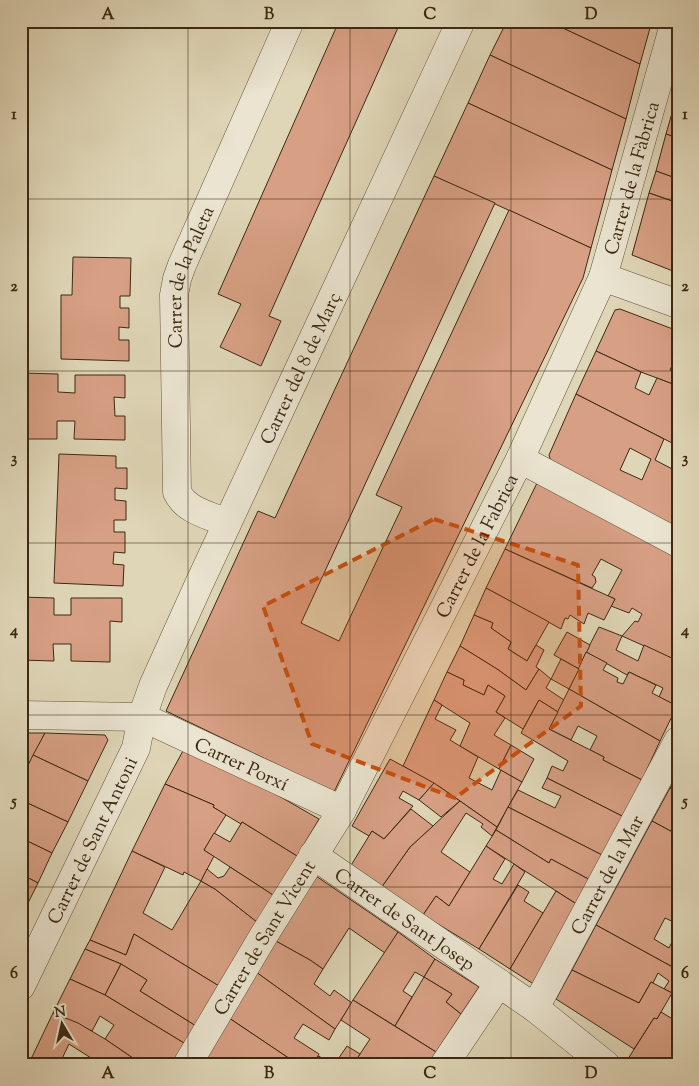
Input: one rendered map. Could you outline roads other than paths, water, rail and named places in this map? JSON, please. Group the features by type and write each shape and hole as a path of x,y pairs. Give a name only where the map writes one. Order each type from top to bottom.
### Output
{"street":[{"name":"Carrer de la Paleta","path":"227,523 188,507 181,500 178,492 174,295 176,279 290,21"},
{"name":"Carrer del 8 de Març","path":"142,717 153,686 227,523 462,21"},
{"name":"Carrer de la Fàbrica","path":"603,277 675,21"},
{"path":"603,277 678,304"},
{"name":"Carrer de la Fabrica","path":"342,810 520,458 603,277"},
{"path":"520,458 678,543"},
{"path":"21,715 142,717"},
{"name":"Carrer Porxí","path":"142,717 342,810"},
{"name":"Carrer de Sant Antoni","path":"21,986 136,748 142,717"},
{"name":"Carrer de la Mar","path":"535,1008 678,741"},
{"name":"Carrer de Sant Vicent","path":"187,1065 342,810"},
{"name":"Carrer de Sant Josep","path":"313,855 535,1008 606,1065"},
{"path":"444,1065 499,983"}]}
